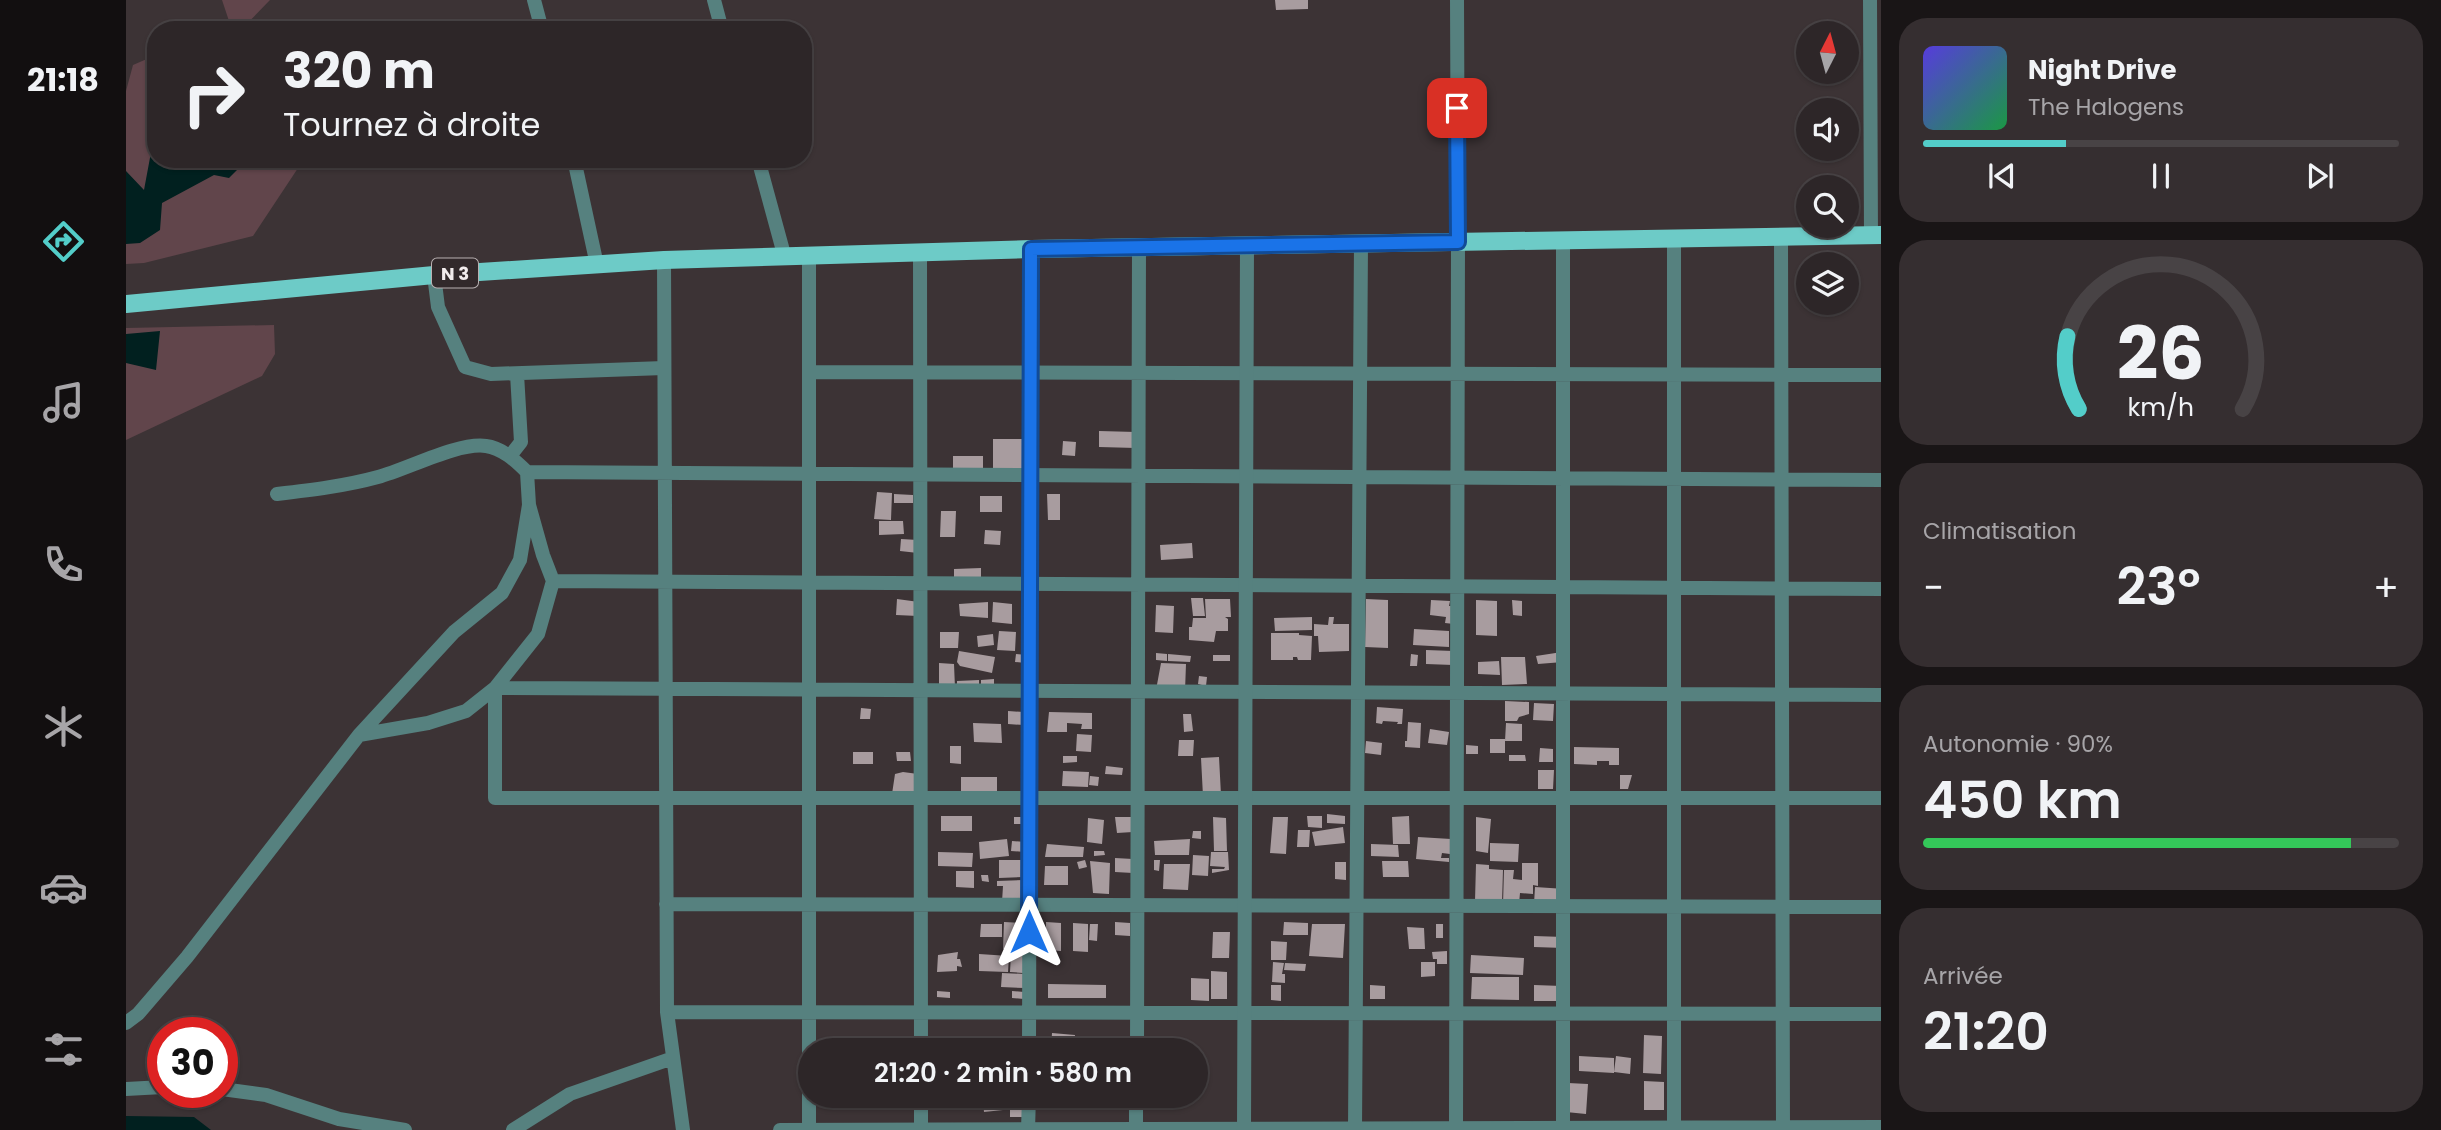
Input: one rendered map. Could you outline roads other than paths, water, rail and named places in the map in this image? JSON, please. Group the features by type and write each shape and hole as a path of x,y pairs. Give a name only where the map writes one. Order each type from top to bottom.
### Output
{"main road":[{"name":"N 3","path":"126,304 434,275 664,260 1031,249 1876,235"}],"street":[{"path":"534,0 540,21"},
{"path":"714,0 720,21"},
{"path":"1456,1129 1457,0"},
{"path":"1870,0 1875,44 1876,235"},
{"path":"575,168 597,265"},
{"path":"760,168 785,258"},
{"path":"1782,237 1783,1128"},
{"path":"1674,239 1674,1129"},
{"path":"1563,241 1563,1129"},
{"path":"1355,1129 1361,243"},
{"path":"1244,1129 1247,246"},
{"path":"1137,1038 1139,248"},
{"path":"1029,1038 1031,249"},
{"path":"920,253 921,1038"},
{"path":"809,256 809,1130"},
{"path":"664,260 667,1012 683,1130"},
{"path":"434,275 438,307 465,368 491,374 517,374 664,368"},
{"path":"809,372 1881,375"},
{"path":"510,456 521,442 517,374"},
{"path":"277,494 327,488 378,477 469,446 488,446 510,456 527,471 1881,480"},
{"path":"359,735 428,723 466,711 495,688 538,634 553,581 542,555 529,505 527,471"},
{"path":"126,1023 138,1014 187,957 359,735 454,632 502,593 520,560 529,505"},
{"path":"553,581 1881,590"},
{"path":"495,688 1881,695"},
{"path":"495,688 495,798 1881,798"},
{"path":"666,904 1881,907"},
{"path":"667,1012 1881,1014"},
{"path":"513,1130 570,1094 673,1058"},
{"path":"126,1089 147,1088"},
{"path":"238,1091 266,1095 339,1119 405,1130"},
{"path":"921,1108 921,1130"},
{"path":"1028,1108 1028,1130"},
{"path":"1136,1108 1136,1129"},
{"path":"780,1130 1881,1127"}],"water":[{"path":"148,168 237,168 229,178 214,175 162,203 160,230 140,243 126,244 126,171 144,190"},
{"path":"160,331 156,370 126,363 126,334"},
{"path":"126,1116 194,1117 211,1130 126,1130"}]}
